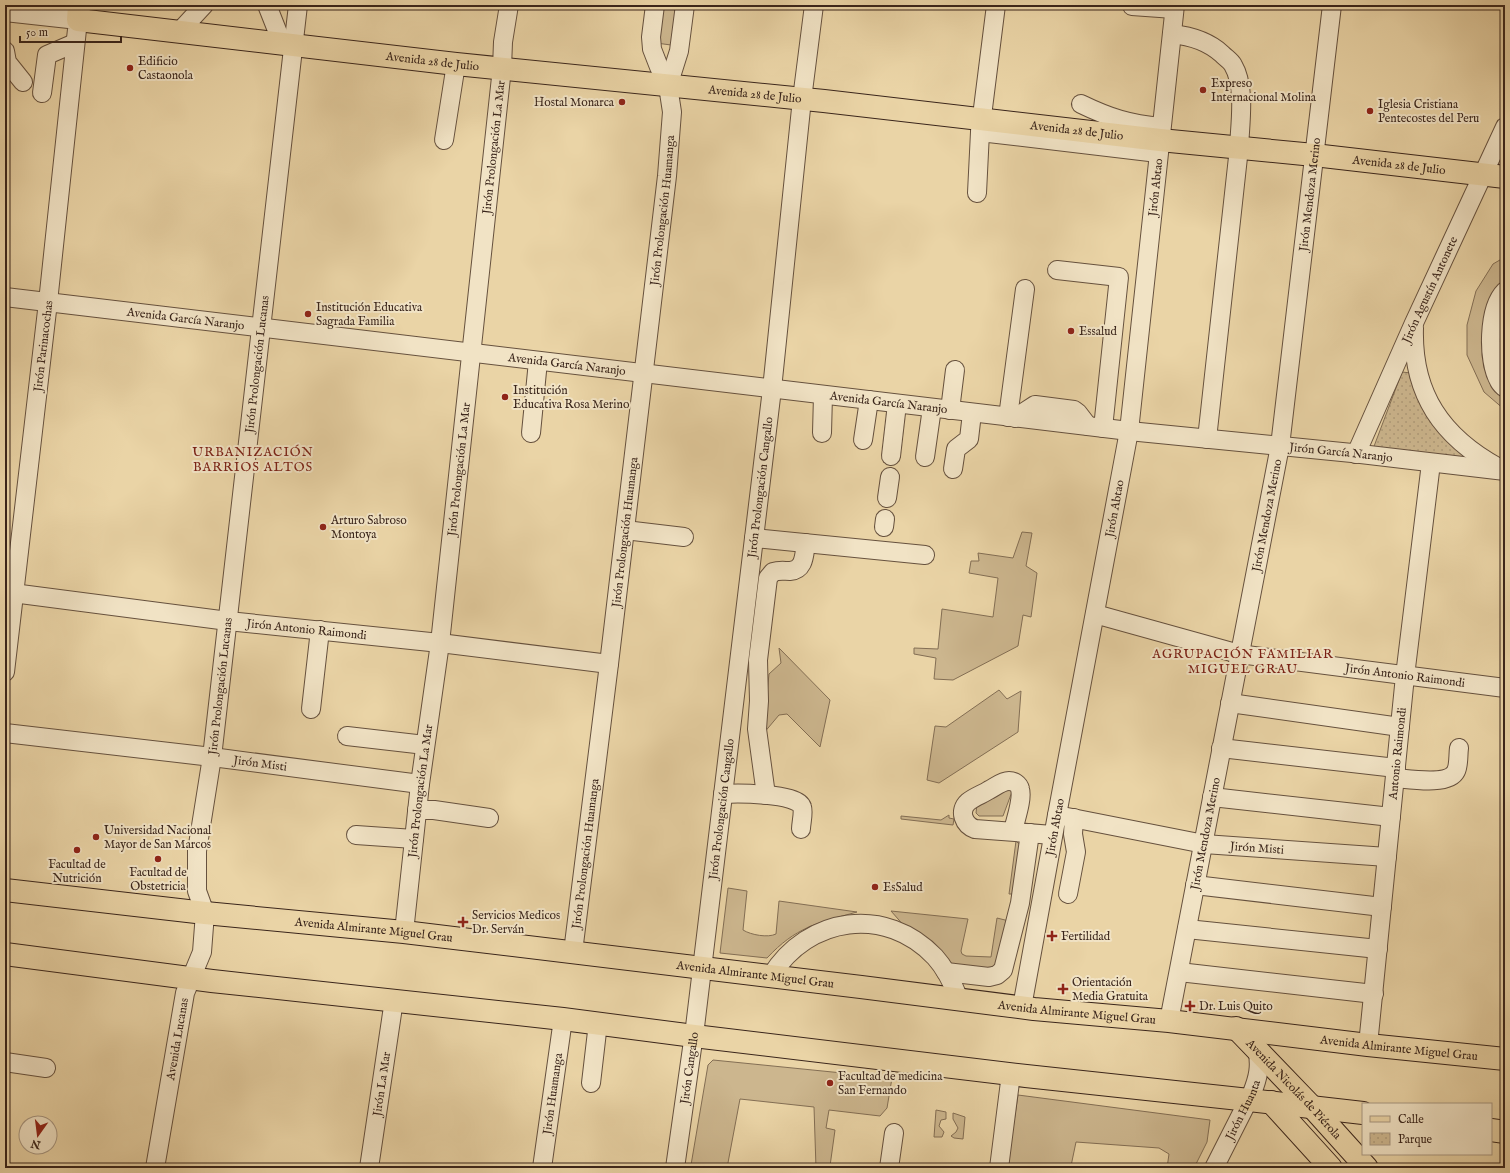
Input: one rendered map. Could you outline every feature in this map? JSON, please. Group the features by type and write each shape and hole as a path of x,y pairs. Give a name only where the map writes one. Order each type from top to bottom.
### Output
{"main road":[{"name":"Avenida 28 de Julio","path":"78,13 179,32 456,64 802,99 982,126 1160,140 1505,177"},
{"name":"Avenida Almirante Miguel Grau","path":"5,890 204,913 404,932 573,952 702,973 771,976 1022,1008 1169,1021 1247,1040 1368,1045 1505,1059"},
{"path":"5,954 191,978 598,1023 694,1032 1011,1074 1308,1103 1362,1114"},
{"name":"Avenida Nicolás de Piérola","path":"1247,1040 1308,1103 1367,1168"},
{"name":"Avenida Nicolás de Piérola","path":"1257,1098 1331,1168"},
{"path":"1492,1130 1505,1132"}],"street":[{"path":"179,32 204,5"},
{"path":"267,5 288,44"},
{"name":"Jirón Prolongación La Mar","path":"404,932 420,784 440,643 509,5"},
{"path":"655,5 651,37 652,49 668,86"},
{"path":"668,86 679,51 685,5"},
{"name":"Jirón Prolongación Cangallo","path":"702,973 772,389 802,99 814,5"},
{"path":"977,193 982,126 996,5"},
{"name":"Jirón Mendoza Merino","path":"1169,1021 1280,446 1332,5"},
{"name":"Jirón Prolongación Lucanas","path":"204,913 197,891 197,850 212,757 228,621 262,328 288,44 296,6"},
{"path":"1132,6 1175,7"},
{"name":"Jirón Abtao","path":"1022,1008 1053,835 1066,816 1095,614 1130,431 1175,7"},
{"name":"Avenida 28 de Julio","path":"5,12 78,13"},
{"name":"Jirón Parinacochas","path":"5,672 10,593 48,302 78,13"},
{"path":"1172,34 1192,36 1214,47 1233,65 1239,82 1242,102 1239,148 1207,439"},
{"path":"34,88 48,55 75,43"},
{"path":"5,51 7,62 34,88 70,97"},
{"path":"444,140 456,64"},
{"name":"Jirón Prolongación Huamanga","path":"573,952 667,176 672,112 668,86"},
{"path":"1081,104 1121,121 1138,125 1160,140"},
{"name":"Jirón Agustín Antonete","path":"1356,454 1414,323 1505,127"},
{"path":"1057,270 1145,279"},
{"path":"1096,427 1119,276"},
{"path":"1012,417 1025,289"},
{"path":"1505,291 1502,294 1495,311 1491,349 1499,381 1505,388"},
{"name":"Avenida García Naranjo","path":"5,298 1130,431"},
{"path":"1414,323 1413,344 1421,384 1440,420 1454,436 1469,449 1505,471"},
{"path":"531,433 538,361"},
{"path":"950,410 955,370"},
{"path":"822,433 823,395"},
{"path":"863,440 869,400"},
{"path":"891,456 897,404"},
{"path":"925,457 932,408"},
{"path":"953,468 956,448 969,439 972,413"},
{"name":"Jirón García Naranjo","path":"1130,431 1505,471"},
{"name":"Antonio Raimondi","path":"1368,1045 1405,676 1432,463"},
{"path":"887,498 890,477"},
{"path":"625,530 684,537"},
{"path":"754,538 925,555"},
{"path":"766,795 757,729 759,701 758,660 768,578 773,572 794,571 801,566 806,543"},
{"name":"Jirón Antonio Raimondi","path":"10,593 228,621 440,643 609,664"},
{"name":"Jirón Antonio Raimondi","path":"1095,614 1239,654 1505,688"},
{"path":"311,709 320,630"},
{"path":"1230,703 1400,727"},
{"name":"Jirón Misti","path":"5,733 212,757 420,784"},
{"path":"347,736 425,745"},
{"path":"1221,748 1441,780 1448,778 1456,771 1459,748"},
{"path":"723,794 766,795 790,798 799,803 802,807 801,829"},
{"path":"1212,798 1391,817"},
{"path":"417,810 434,810 489,818"},
{"path":"1066,816 1073,834 1076,852 1068,894"},
{"name":"Jirón Misti","path":"1066,816 1204,844 1387,857"},
{"path":"946,972 989,977 996,975 1003,970 1020,903 1022,832 1053,835"},
{"path":"356,835 414,839"},
{"path":"1196,885 1382,907"},
{"name":"Avenida Lucanas","path":"155,1168 185,993 202,952 204,938 204,913"},
{"path":"771,976 788,953 817,933 834,927 851,924 869,924 888,928 905,934 926,949 935,957 946,972 959,999"},
{"path":"1187,929 1378,949"},
{"path":"1179,972 1374,994"},
{"name":"Jirón Cangallo","path":"674,1168 702,973"},
{"name":"Jirón La Mar","path":"369,1168 394,1000"},
{"name":"Jirón Huamanga","path":"542,1168 564,1019"},
{"path":"591,1083 598,1023"},
{"name":"Jirón Huanta","path":"1214,1168 1257,1098 1259,1061 1247,1040"},
{"path":"5,1062 46,1068"},
{"path":"999,1168 1011,1074"},
{"path":"889,1168 894,1133"}],"green space":[{"path":"661,5 676,5 671,45 656,43"},
{"path":"1505,257 1505,410 1484,392 1467,355 1467,325 1476,291 1493,264"},
{"path":"1402,372 1411,373 1443,436 1467,460 1373,449"},
{"path":"1022,532 1032,533 1026,566 1037,573 1031,617 1023,615 1018,646 953,680 934,679 936,658 914,654 914,648 938,649 942,609 993,617 998,578 969,573 971,561 979,561 978,553 1013,558"},
{"path":"779,648 830,700 820,747 787,714 779,715 763,734 769,674 781,663"},
{"path":"999,690 1007,699 1021,691 1018,732 939,783 927,780 935,726 946,727"},
{"path":"1013,789 1003,816 979,816 976,813 977,804 988,793"},
{"path":"949,815 949,818 954,819 953,825 901,819 901,816 941,820"},
{"path":"1016,841 1026,850 1019,894 1009,894"},
{"path":"728,888 747,891 743,930 755,935 769,936 776,934 779,901 857,912 830,919 798,933 788,939 767,958 720,953"},
{"path":"891,911 968,919 961,951 962,954 966,956 991,957 997,918 1009,921 1002,959 993,971 951,966 906,928"},
{"path":"713,1060 892,1078 887,1108 880,1116 829,1110 826,1128 835,1130 830,1166 832,1168 816,1168 814,1107 740,1099 727,1168 710,1168 691,1165 708,1065"},
{"path":"1018,1095 1210,1120 1207,1142 1194,1168 1167,1168 1169,1154 1159,1148 1076,1142 1071,1166 1073,1168 1007,1168"},
{"path":"936,1110 946,1112 946,1119 941,1120 939,1126 944,1132 942,1137 934,1137"},
{"path":"953,1113 965,1117 963,1139 954,1138 951,1136 958,1128 953,1119"}],"place":[{"name":"Edificio Castaonola","path":"130,68"},
{"name":"Expreso Internacional Molina","path":"1203,90"},
{"name":"Hostal Monarca","path":"622,102"},
{"name":"Iglesia Cristiana Pentecostes del Peru","path":"1370,111"},
{"name":"Institución Educativa Sagrada Familia","path":"308,314"},
{"name":"Essalud","path":"1071,331"},
{"name":"Institución Educativa Rosa Merino","path":"505,397"},
{"name":"Arturo Sabroso Montoya","path":"323,527"},
{"name":"Universidad Nacional Mayor de San Marcos","path":"96,837"},
{"name":"Facultad de Nutrición","path":"77,850"},
{"name":"Facultad de Obstetricia","path":"158,859"},
{"name":"EsSalud","path":"875,887"},
{"name":"Servicios Medicos Dr. Serván","path":"463,922"},
{"name":"Fertilidad","path":"1052,936"},
{"name":"Orientación Media Gratuita","path":"1063,989"},
{"name":"Dr. Luis Quito","path":"1190,1006"},
{"name":"Facultad de medicina San Fernando","path":"830,1083"}],"district":[{"name":"URBANIZACIÓN BARRIOS ALTOS","path":"253,458"},
{"name":"AGRUPACIÓN FAMILIAR MIGUEL GRAU","path":"1243,660"}]}
